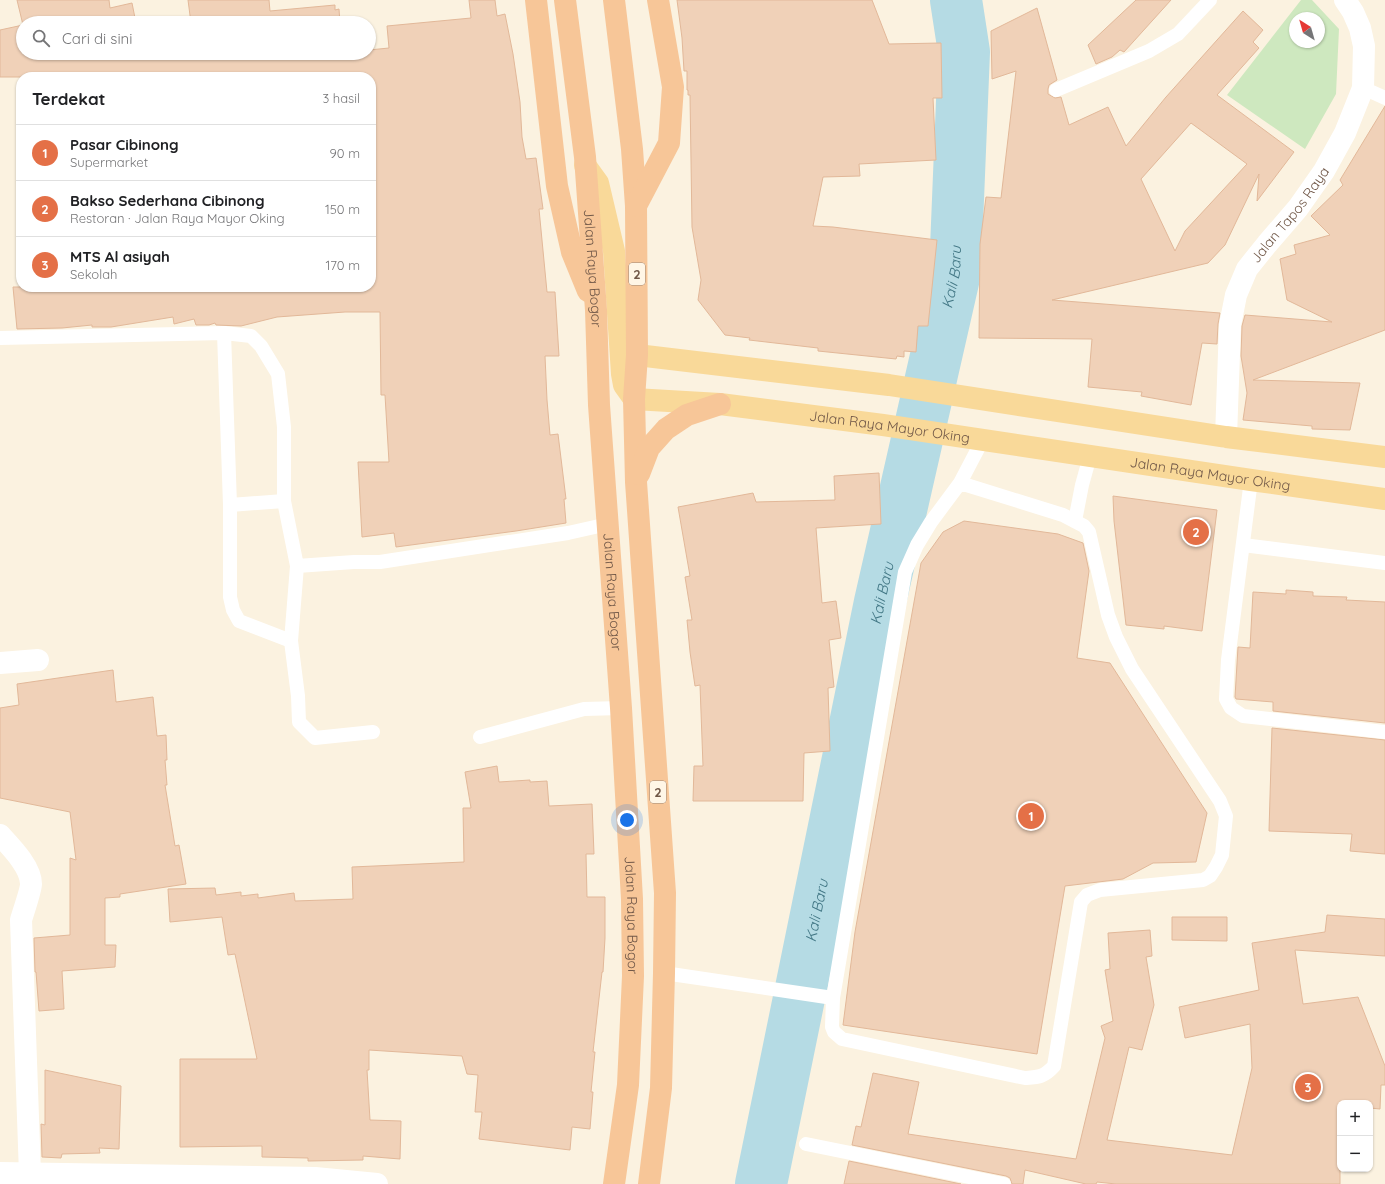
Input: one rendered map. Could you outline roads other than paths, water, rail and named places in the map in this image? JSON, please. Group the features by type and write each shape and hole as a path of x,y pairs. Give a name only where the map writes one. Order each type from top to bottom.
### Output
{"highway":[{"path":"536,0 557,186 572,252 596,310"},
{"name":"Jalan Raya Bogor","path":"565,0 585,161 596,310 599,404 621,708 632,899 633,976 628,1086 614,1184"},
{"name":"2","path":"614,0 632,149 636,206 637,354 634,399 636,482 665,893 661,1088 649,1184"},
{"path":"636,206 669,143 673,87 658,0"},
{"path":"636,482 649,448 666,429 687,415 720,404"}],"main road":[{"path":"585,161 598,183 614,251 622,374 624,386 634,399"},
{"path":"637,354 889,385 1226,437 1385,457"},
{"name":"Jalan Raya Mayor Oking","path":"634,399 720,404 883,425 1385,499"}],"street":[{"name":"Jalan Tapos Raya","path":"1226,437 1230,325 1236,295 1247,269 1298,208 1324,171 1345,133 1363,88 1364,46 1360,28 1353,12 1345,0"},
{"path":"0,663 38,660"},
{"path":"0,835 18,854 27,871 31,884 21,920 30,1174"},
{"path":"0,1173 315,1178 377,1184"}],"lane":[{"path":"1056,90 1154,48 1178,34 1210,0"},
{"path":"1363,88 1385,98"},
{"path":"224,333 230,505 230,596 233,610 239,621 291,641"},
{"path":"0,338 224,333 251,336 261,346 278,374 284,427 284,501 297,566 291,641 298,696 299,722 315,738 373,732"},
{"path":"960,483 1063,515 1084,526 1089,532 1108,615 1116,637 1132,669 1220,801 1226,816 1222,855 1210,876 1203,880 1100,890 1087,894 1081,902 1054,1066 1047,1074 1039,1078 1025,1078 842,1039 834,1032 832,1027 834,998 905,572 920,539 960,483 973,439"},
{"path":"1075,521 1082,485 1090,456"},
{"path":"1251,480 1228,660 1226,699 1231,708 1243,716 1385,732"},
{"path":"230,505 284,501"},
{"path":"297,566 354,562 380,562 568,533 608,524"},
{"path":"1243,545 1385,563"},
{"path":"480,737 584,709 621,708"},
{"path":"664,973 834,998"},
{"path":"806,1144 1004,1184"}],"waterway":[{"name":"Kali Baru","path":"761,1184 880,602 955,273 964,52 956,0"}],"place":[{"name":"Bakso Sederhana Cibinong","path":"1196,532"},
{"name":"Pasar Cibinong","path":"1031,816"},
{"name":"MTS Al asiyah","path":"1308,1087"}]}
